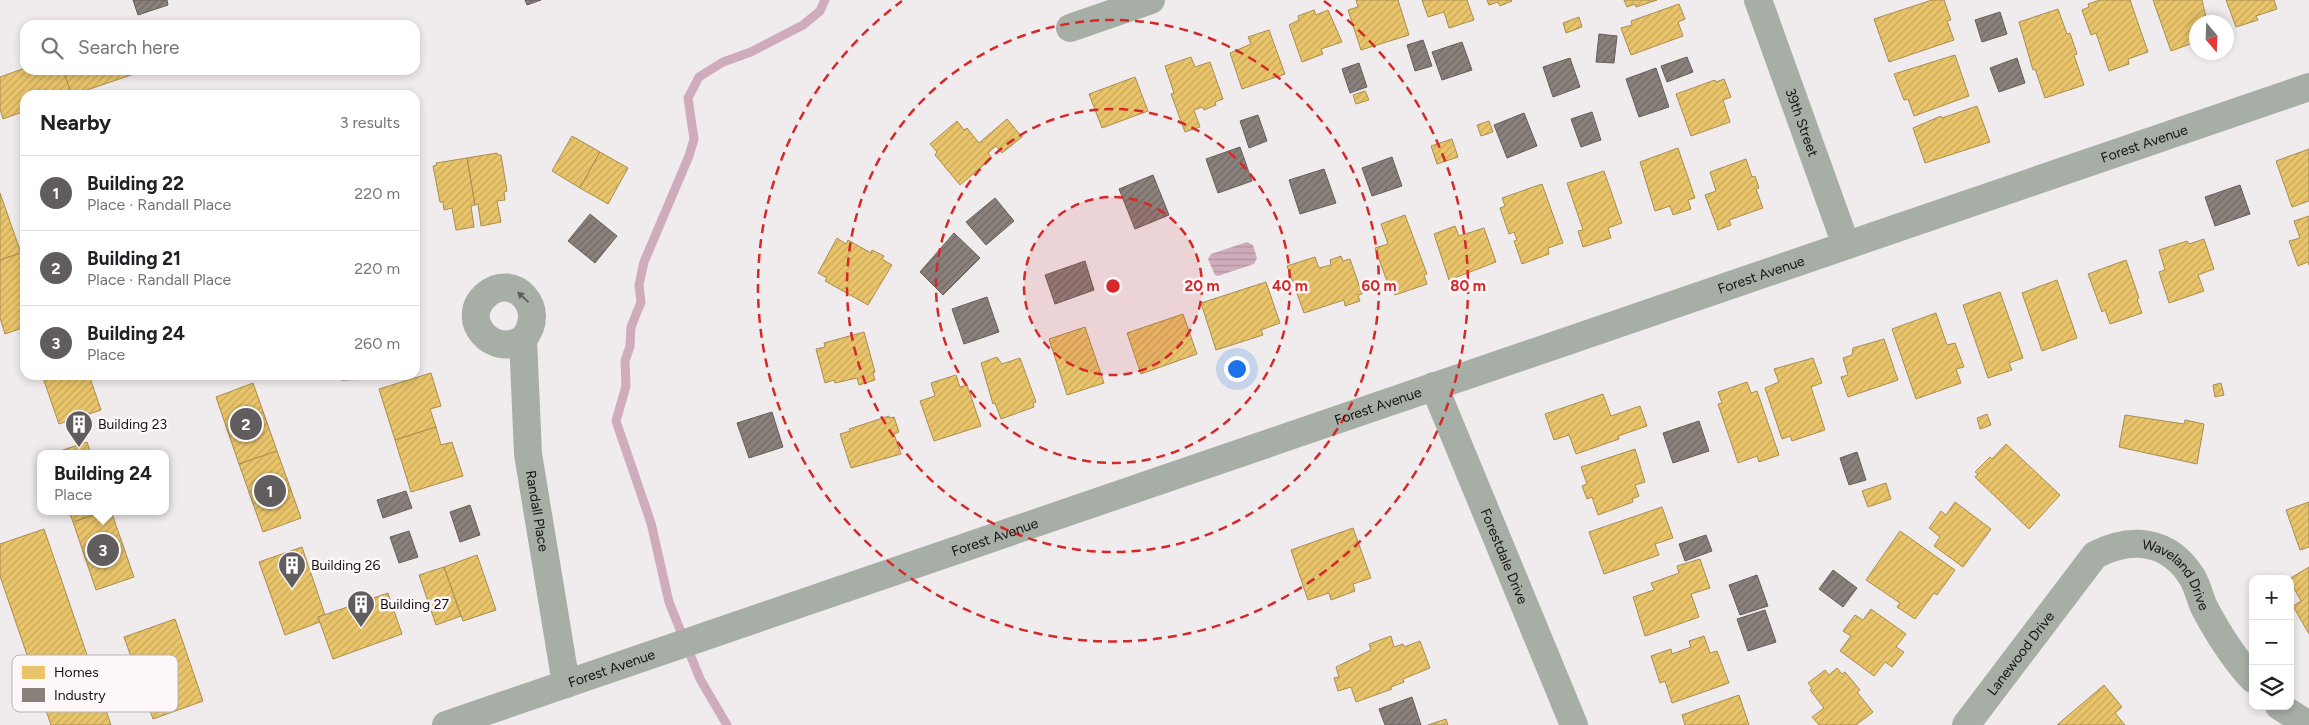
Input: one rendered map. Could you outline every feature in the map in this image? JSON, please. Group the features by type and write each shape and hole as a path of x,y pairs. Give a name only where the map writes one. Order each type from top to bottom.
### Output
{"street":[{"path":"1070,28 1151,0"},
{"name":"39th Street","path":"1758,0 1846,245"},
{"name":"Forest Avenue","path":"446,725 2309,87"},
{"name":"Randall Place","path":"523,339 528,454 566,684"},
{"name":"Forestdale Drive","path":"1434,386 1574,725"},
{"name":"Waveland Drive","path":"2074,582 2095,555 2113,546 2134,543 2166,550 2183,563 2193,579 2204,607 2233,657 2249,675"},
{"name":"Lanewood Drive","path":"1966,725 2074,582"},
{"path":"2285,710 2309,725"}],"shaded area":[{"path":"1247,242 1253,245 1257,258 1254,264 1218,276 1215,275 1208,259 1211,254"}],"building: Homes":[{"path":"1356,0 1398,0 1409,35 1361,50 1348,10 1358,7"},
{"path":"1422,0 1467,0 1474,20 1449,28 1444,12 1428,17"},
{"path":"1487,0 1512,1 1500,6 1498,2 1489,5"},
{"path":"1624,0 1657,0 1636,7 1635,4 1627,7"},
{"path":"1932,0 1944,0 1951,20 1947,21 1954,40 1889,62 1874,19"},
{"path":"2100,0 2130,0 2148,52 2128,59 2129,64 2109,71 2096,33 2091,35 2082,10 2089,7 2088,4"},
{"path":"2153,0 2202,0 2205,15 2189,15 2189,45 2171,51"},
{"path":"2226,0 2274,0 2277,9 2256,16 2258,20 2236,27 2234,15 2232,15"},
{"path":"1679,4 1685,19 1678,22 1683,36 1631,55 1621,28 1632,25 1631,21"},
{"path":"2058,9 2067,34 2070,33 2077,54 2074,55 2084,85 2045,98 2035,69 2033,70 2019,22"},
{"path":"1314,10 1316,15 1328,10 1342,42 1321,49 1323,54 1302,62 1289,25 1299,20 1298,16"},
{"path":"1579,17 1582,27 1566,33 1563,23"},
{"path":"1269,30 1285,74 1242,89 1230,53 1251,44 1248,37"},
{"path":"1955,55 1969,96 1914,116 1908,99 1904,100 1894,74"},
{"path":"1191,57 1195,67 1210,62 1223,99 1215,102 1216,105 1204,110 1202,107 1194,110 1200,127 1185,132 1171,94 1174,93 1165,66"},
{"path":"20,70 20,75 65,75 70,90 20,90 20,113 3,119 0,109 0,77"},
{"path":"65,75 131,75 87,90 70,90"},
{"path":"1135,77 1148,111 1102,128 1089,94"},
{"path":"1724,79 1731,97 1723,100 1730,122 1691,136 1676,94 1715,80 1716,82"},
{"path":"1365,91 1369,100 1356,104 1353,95"},
{"path":"1977,106 1990,142 1925,163 1913,128 1941,116 1942,118"},
{"path":"1007,119 1022,137 1002,153 996,146 988,153 992,158 960,185 935,155 937,152 930,144 957,121 964,130 967,128 979,143"},
{"path":"1489,121 1493,132 1481,136 1477,125"},
{"path":"572,136 600,152 580,188 552,171"},
{"path":"1452,139 1458,157 1437,164 1431,146"},
{"path":"1678,148 1695,198 1688,200 1691,209 1673,215 1670,206 1655,211 1640,162"},
{"path":"2309,149 2309,201 2292,207 2276,161"},
{"path":"600,152 628,168 608,204 580,188"},
{"path":"497,153 501,155 507,191 504,192 505,200 497,201 501,222 481,226 478,204 475,205 467,158"},
{"path":"467,158 475,205 471,206 474,227 456,230 452,208 444,210 443,202 440,202 433,166 437,165 436,163"},
{"path":"1746,159 1752,177 1755,176 1759,188 1756,189 1763,208 1729,220 1731,225 1718,230 1705,195 1716,191 1710,172"},
{"path":"1604,171 1622,223 1608,228 1611,238 1583,247 1578,231 1583,230 1567,183"},
{"path":"1542,184 1563,243 1548,248 1549,254 1522,264 1514,241 1517,240 1514,232 1509,234 1500,208 1505,206 1502,198"},
{"path":"0,193 20,253 0,260"},
{"path":"1405,215 1427,274 1424,275 1427,284 1395,295 1392,286 1389,287 1375,248 1388,244 1381,224"},
{"path":"2309,216 2309,265 2308,262 2298,266 2289,241 2300,238 2294,221"},
{"path":"1455,226 1459,236 1484,228 1496,262 1449,280 1434,234"},
{"path":"837,238 846,244 848,240 871,253 872,250 884,256 882,259 892,265 868,305 825,281 827,278 818,273"},
{"path":"2204,239 2214,269 2198,275 2204,291 2169,303 2159,272 2165,270 2159,250 2187,241 2189,244"},
{"path":"20,253 20,329 5,334 0,318 0,260"},
{"path":"1341,256 1343,261 1350,259 1362,294 1358,295 1360,301 1345,306 1344,300 1304,313 1287,266 1315,257 1319,268 1331,265 1330,260"},
{"path":"2126,260 2142,313 2110,324 2105,310 2102,312 2088,274"},
{"path":"2057,280 2077,338 2042,351 2022,293"},
{"path":"1266,282 1280,323 1261,330 1263,335 1216,350 1201,303"},
{"path":"2000,292 2023,358 2009,363 2012,370 1988,378 1963,305"},
{"path":"1936,313 1947,345 1955,343 1964,367 1956,369 1961,383 1916,399 1892,329"},
{"path":"1183,314 1197,354 1141,374 1127,333"},
{"path":"1085,327 1104,383 1067,395 1049,339"},
{"path":"864,332 875,372 873,373 875,380 859,385 857,378 835,383 834,380 825,383 816,349 825,347 824,343"},
{"path":"1884,339 1898,380 1848,397 1841,377 1848,375 1843,358 1852,355 1853,348"},
{"path":"997,357 1002,364 1020,358 1036,402 1033,403 1034,407 1001,419 995,403 993,404 981,363"},
{"path":"1813,358 1822,383 1811,387 1825,430 1792,441 1790,436 1782,439 1765,388 1779,382 1774,369"},
{"path":"431,373 441,406 430,409 436,427 395,440 379,389 408,380 420,380 420,376"},
{"path":"956,375 960,387 967,385 981,426 934,441 920,401 935,396 931,383"},
{"path":"44,380 91,380 101,410 59,424"},
{"path":"1747,382 1751,393 1757,391 1779,455 1759,462 1757,456 1738,463 1718,404 1722,403 1718,392"},
{"path":"253,383 277,451 239,464 216,397"},
{"path":"2221,383 2224,395 2215,397 2213,385"},
{"path":"1603,394 1611,416 1640,406 1647,426 1618,436 1619,439 1576,454 1569,435 1554,440 1545,414"},
{"path":"1987,414 1991,425 1980,429 1977,418"},
{"path":"2125,415 2184,424 2185,420 2204,424 2197,464 2119,447"},
{"path":"889,416 889,418 894,417 899,432 894,434 901,454 851,468 840,434 850,431 849,429"},
{"path":"436,427 441,445 452,442 463,476 411,492 395,440"},
{"path":"87,442 90,450 63,450"},
{"path":"2006,444 2060,495 2029,529 1975,477 1978,474 1975,472 1990,457 1992,459"},
{"path":"1635,449 1645,482 1635,485 1639,496 1632,499 1633,502 1598,515 1592,497 1587,499 1582,486 1587,484 1581,467"},
{"path":"277,451 301,518 263,532 239,464"},
{"path":"1886,483 1891,499 1868,507 1862,491"},
{"path":"1955,502 1991,529 1963,567 1934,546 1940,537 1929,528 1941,511 1946,515"},
{"path":"2309,502 2309,547 2300,550 2286,510"},
{"path":"1662,507 1673,538 1655,544 1659,555 1604,574 1589,532"},
{"path":"70,515 93,515 73,522"},
{"path":"93,515 112,515 134,577 96,590 73,522"},
{"path":"1353,528 1371,578 1353,584 1355,591 1331,600 1329,593 1308,600 1291,550"},
{"path":"44,529 87,655 27,655 0,576 0,544"},
{"path":"1900,531 1955,570 1937,595 1934,593 1915,619 1897,607 1900,603 1866,580"},
{"name":"Building 26","path":"302,547 325,615 318,617 320,622 285,635 259,562"},
{"path":"477,555 496,610 463,621 444,567"},
{"path":"1700,559 1710,588 1691,594 1699,617 1645,636 1633,597 1654,590 1651,583 1679,573 1677,566"},
{"path":"444,567 461,616 436,625 419,575"},
{"path":"2309,567 2309,634 2294,608 2294,605 2301,601 2294,588 2294,576"},
{"name":"Building 27","path":"388,593 402,634 333,659 318,617"},
{"path":"1871,609 1906,634 1896,647 1904,652 1892,667 1885,662 1874,676 1840,651 1851,636 1843,631 1855,615 1863,620"},
{"path":"175,619 203,701 178,710 178,655 130,655 124,637"},
{"path":"1391,636 1394,647 1403,644 1404,647 1420,641 1430,668 1403,679 1404,682 1391,687 1392,689 1356,702 1351,687 1338,691 1334,678 1339,677 1336,667 1371,650 1369,644"},
{"path":"1704,636 1710,653 1717,651 1729,683 1672,703 1665,681 1660,683 1651,656 1671,649 1672,654 1691,647 1689,641"},
{"path":"1837,668 1842,674 1845,672 1860,690 1857,692 1873,712 1856,725 1819,725 1812,717 1824,708 1810,690 1812,688 1808,683 1825,670 1829,675"},
{"path":"2104,685 2122,707 2115,713 2125,725 2057,725"},
{"path":"1739,695 1749,725 1685,725 1682,715"},
{"path":"47,712 107,712 111,725 51,725"},
{"path":"151,712 172,712 153,719"},
{"path":"1446,719 1448,725 1428,725"}],"building: Industry":[{"path":"133,0 167,0 168,5 138,15"},
{"path":"525,0 541,0 527,5"},
{"path":"2000,12 2007,34 1982,42 1975,20"},
{"path":"1599,34 1617,36 1614,63 1596,62"},
{"path":"1423,40 1432,66 1415,71 1407,45"},
{"path":"1462,42 1472,70 1442,80 1432,52"},
{"path":"1687,57 1693,72 1667,82 1661,66"},
{"path":"1570,58 1580,87 1553,97 1543,67"},
{"path":"2017,58 2025,83 1999,92 1990,68"},
{"path":"1359,63 1367,87 1350,93 1342,69"},
{"path":"1656,68 1669,107 1639,117 1626,79"},
{"path":"1592,112 1601,140 1581,147 1571,119"},
{"path":"1524,113 1537,146 1507,158 1494,125"},
{"path":"1258,115 1267,141 1249,148 1240,121"},
{"path":"1240,147 1252,181 1218,193 1206,159"},
{"path":"1392,157 1402,186 1372,196 1362,168"},
{"path":"1324,169 1336,203 1300,214 1289,180"},
{"path":"1153,175 1169,215 1135,229 1119,189"},
{"path":"2240,185 2250,214 2215,226 2205,197"},
{"path":"995,198 1014,221 986,245 966,222"},
{"path":"590,214 617,236 595,263 568,241"},
{"path":"954,233 980,258 943,295 920,272"},
{"path":"1085,261 1094,290 1055,304 1045,275"},
{"path":"987,297 999,332 964,344 952,309"},
{"path":"772,412 783,447 749,458 737,423"},
{"path":"1699,421 1709,451 1673,463 1663,433"},
{"path":"1857,452 1866,480 1849,485 1840,458"},
{"path":"406,491 412,508 383,518 377,500"},
{"path":"470,505 480,535 460,542 450,512"},
{"path":"409,531 418,557 399,563 390,537"},
{"path":"1706,535 1712,551 1685,561 1679,544"},
{"path":"1833,570 1857,588 1843,607 1819,589"},
{"path":"1757,575 1768,606 1740,615 1729,585"},
{"path":"1765,610 1776,642 1748,651 1737,619"},
{"path":"1412,697 1421,725 1385,725 1379,709"}],"waterway":[{"path":"727,725 700,679 669,602 651,523 616,421 626,386 625,361 630,346 631,327 641,302 639,285 644,262 689,156 694,139 688,98 699,77 723,62 751,52 803,25 820,11 825,0"}],"place":[{"name":"Building 21","path":"246,424"},
{"name":"Building 23","path":"79,448"},
{"name":"Building 22","path":"270,491"},
{"name":"Building 24","path":"103,550"},
{"name":"Building 26","path":"292,589"},
{"name":"Building 27","path":"361,628"}]}
